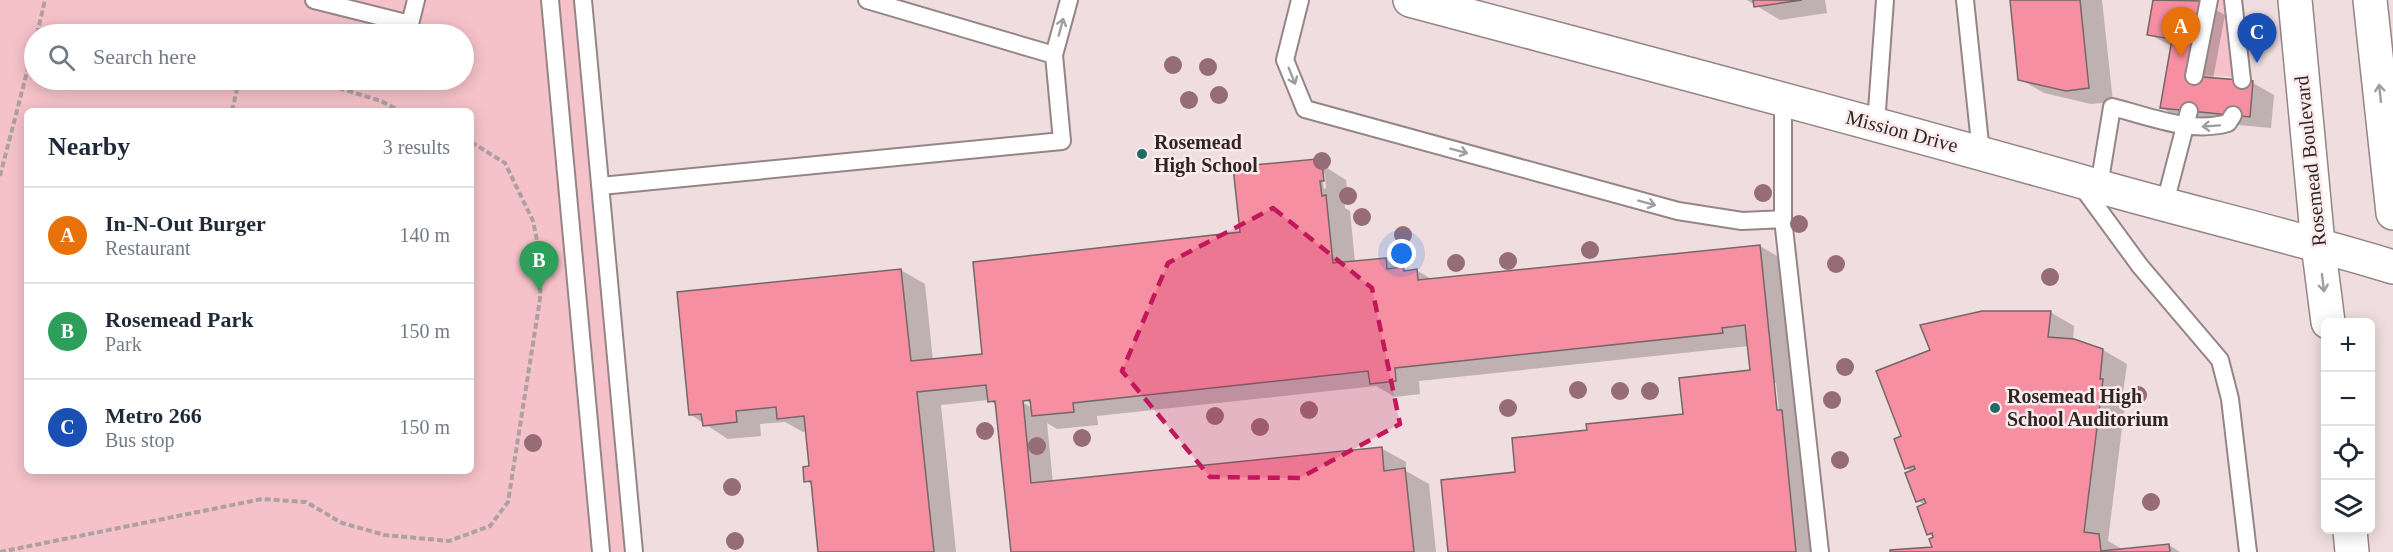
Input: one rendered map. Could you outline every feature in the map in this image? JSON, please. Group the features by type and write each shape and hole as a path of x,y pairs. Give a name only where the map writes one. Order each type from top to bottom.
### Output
{"main road":[{"name":"Mission Drive","path":"1410,0 2318,244 2393,267"},
{"name":"Rosemead Boulevard","path":"2295,0 2318,244 2327,318"},
{"path":"2370,0 2393,213"},
{"path":"2350,534 2352,552"}],"lane":[{"path":"314,0 410,24 416,0"},
{"path":"550,0 601,552"},
{"path":"583,0 634,552"},
{"path":"867,0 1054,55"},
{"path":"601,186 1062,141 1054,55 1069,0"},
{"path":"1300,0 1285,60 1305,109 1678,211 1742,221 1783,219"},
{"path":"1876,124 1885,0"},
{"path":"1965,0 1981,153"},
{"path":"2194,76 2209,0"},
{"path":"2233,0 2242,80"},
{"path":"1783,99 1783,219 1820,552"},
{"path":"2233,115 2228,123 2212,128 2186,118 2112,107 2088,183 2140,266 2220,360 2230,399 2248,552"},
{"path":"2165,203 2186,118"}],"path":[{"path":"39,24 45,0"},
{"path":"0,176 24,84"},
{"path":"233,108 237,90"},
{"path":"345,90 381,101 394,108"},
{"path":"0,552 262,499 306,502 342,523 385,536 449,541 490,526 508,502 540,298 541,260 533,221 505,163 474,144"}],"highlighted area":[{"path":"1273,208 1372,288 1400,424 1300,478 1210,477 1122,371 1168,263"}],"shaded area":[{"path":"0,0 581,0 633,552 0,552"},
{"path":"2218,0 2226,0 2235,77 2204,75"}],"building":[{"path":"1753,0 1802,0 1754,7"},
{"path":"2010,0 2080,0 2089,88 2066,91 2018,80"},
{"path":"2153,0 2204,1 2190,76 2253,81 2250,117 2160,108 2172,39 2147,35"},
{"path":"1317,159 1317,165 1322,164 1324,181 1320,181 1322,196 1326,195 1333,263 1386,258 1387,269 1403,267 1404,271 1417,269 1418,280 1760,245 1777,410 1782,410 1796,552 1448,552 1441,480 1515,472 1512,438 1587,430 1586,424 1683,414 1679,378 1750,370 1745,325 1722,328 1723,333 1395,368 1396,381 1370,384 1368,371 1073,403 1074,412 1032,416 1030,400 1023,401 1031,483 1382,447 1384,471 1405,468 1414,552 1011,552 995,401 988,402 986,385 917,392 934,552 818,552 811,481 804,482 803,467 809,466 804,416 777,419 776,407 736,411 737,422 703,426 701,414 689,415 677,292 901,269 911,361 982,354 973,262 1240,232 1233,167"},
{"name":"Rosemead High School Auditorium","path":"1982,311 2051,311 2048,337 2074,339 2103,349 2100,379 2103,379 2084,532 2099,534 2101,551 2169,544 2170,552 1890,552 1890,550 1932,547 1929,539 1933,537 1932,533 1927,535 1917,507 1926,503 1924,499 1916,502 1905,473 1915,469 1914,466 1905,469 1894,439 1901,436 1876,371 1930,350 1920,325"}],"place":[{"name":"In-N-Out Burger","path":"2181,57"},
{"name":"Metro 266","path":"2257,63"},
{"name":"Rosemead High School","path":"1142,154"},
{"name":"Rosemead Park","path":"539,291"},
{"name":"Rosemead High School Auditorium","path":"1995,408"}]}
